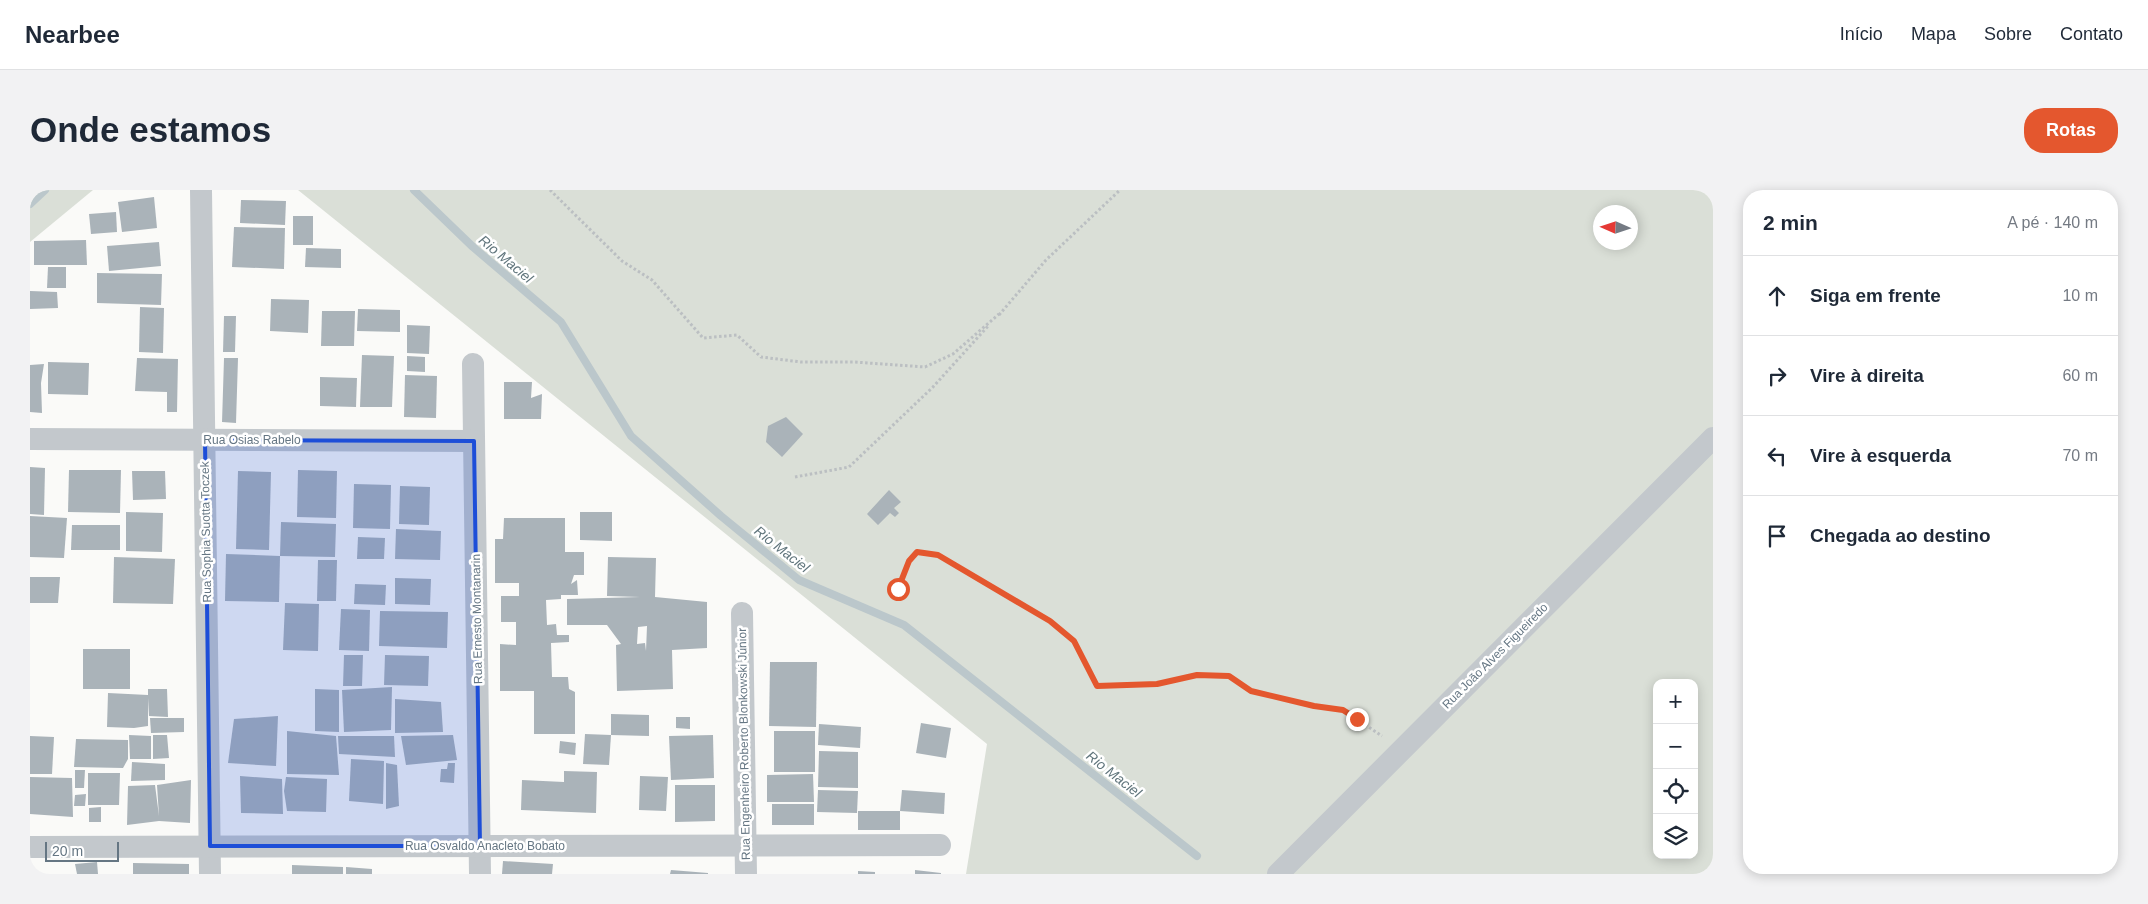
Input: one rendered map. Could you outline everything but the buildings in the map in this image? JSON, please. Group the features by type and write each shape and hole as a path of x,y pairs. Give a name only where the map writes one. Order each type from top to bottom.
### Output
{"street":[{"name":"Rua Sophia Suotta Toczek","path":"201,190 210,874"},
{"name":"Rua Ernesto Montanarin","path":"473,364 480,874"},
{"name":"Rua João Alves Figueiredo","path":"1278,874 1713,438"},
{"name":"Rua Osias Rabelo","path":"30,440 474,441"},
{"name":"Rua Engenheiro Roberto Blonkowski Júnior","path":"742,613 746,874"},
{"name":"Rua Osvaldo Anacleto Bobato","path":"30,847 940,845"}],"path":[{"path":"550,190 622,261 652,280 703,338 738,335 761,357 801,362 854,362 925,367 953,354 999,314"},
{"path":"795,477 848,467 933,387 1046,260 1120,190"},
{"path":"898,589 909,561 917,552 938,555 1050,621 1074,641 1097,686 1157,684 1197,675 1229,676 1251,691 1314,706 1343,710 1401,750"}],"highlighted area":[{"path":"205,440 474,441 480,846 210,846"}],"shaded area":[{"path":"30,190 93,190 30,242"},
{"path":"298,190 1713,190 1713,874 966,874 987,744"}],"waterway":[{"name":"Rio Maciel","path":"30,204 45,190"},
{"name":"Rio Maciel","path":"414,190 473,247 561,322 631,436 721,516 799,580 904,625 1197,856"}],"route":[{"path":"898,589 909,561 917,552 938,555 1050,621 1074,641 1097,686 1157,684 1197,675 1229,676 1251,691 1314,706 1343,710 1357,719"}]}
